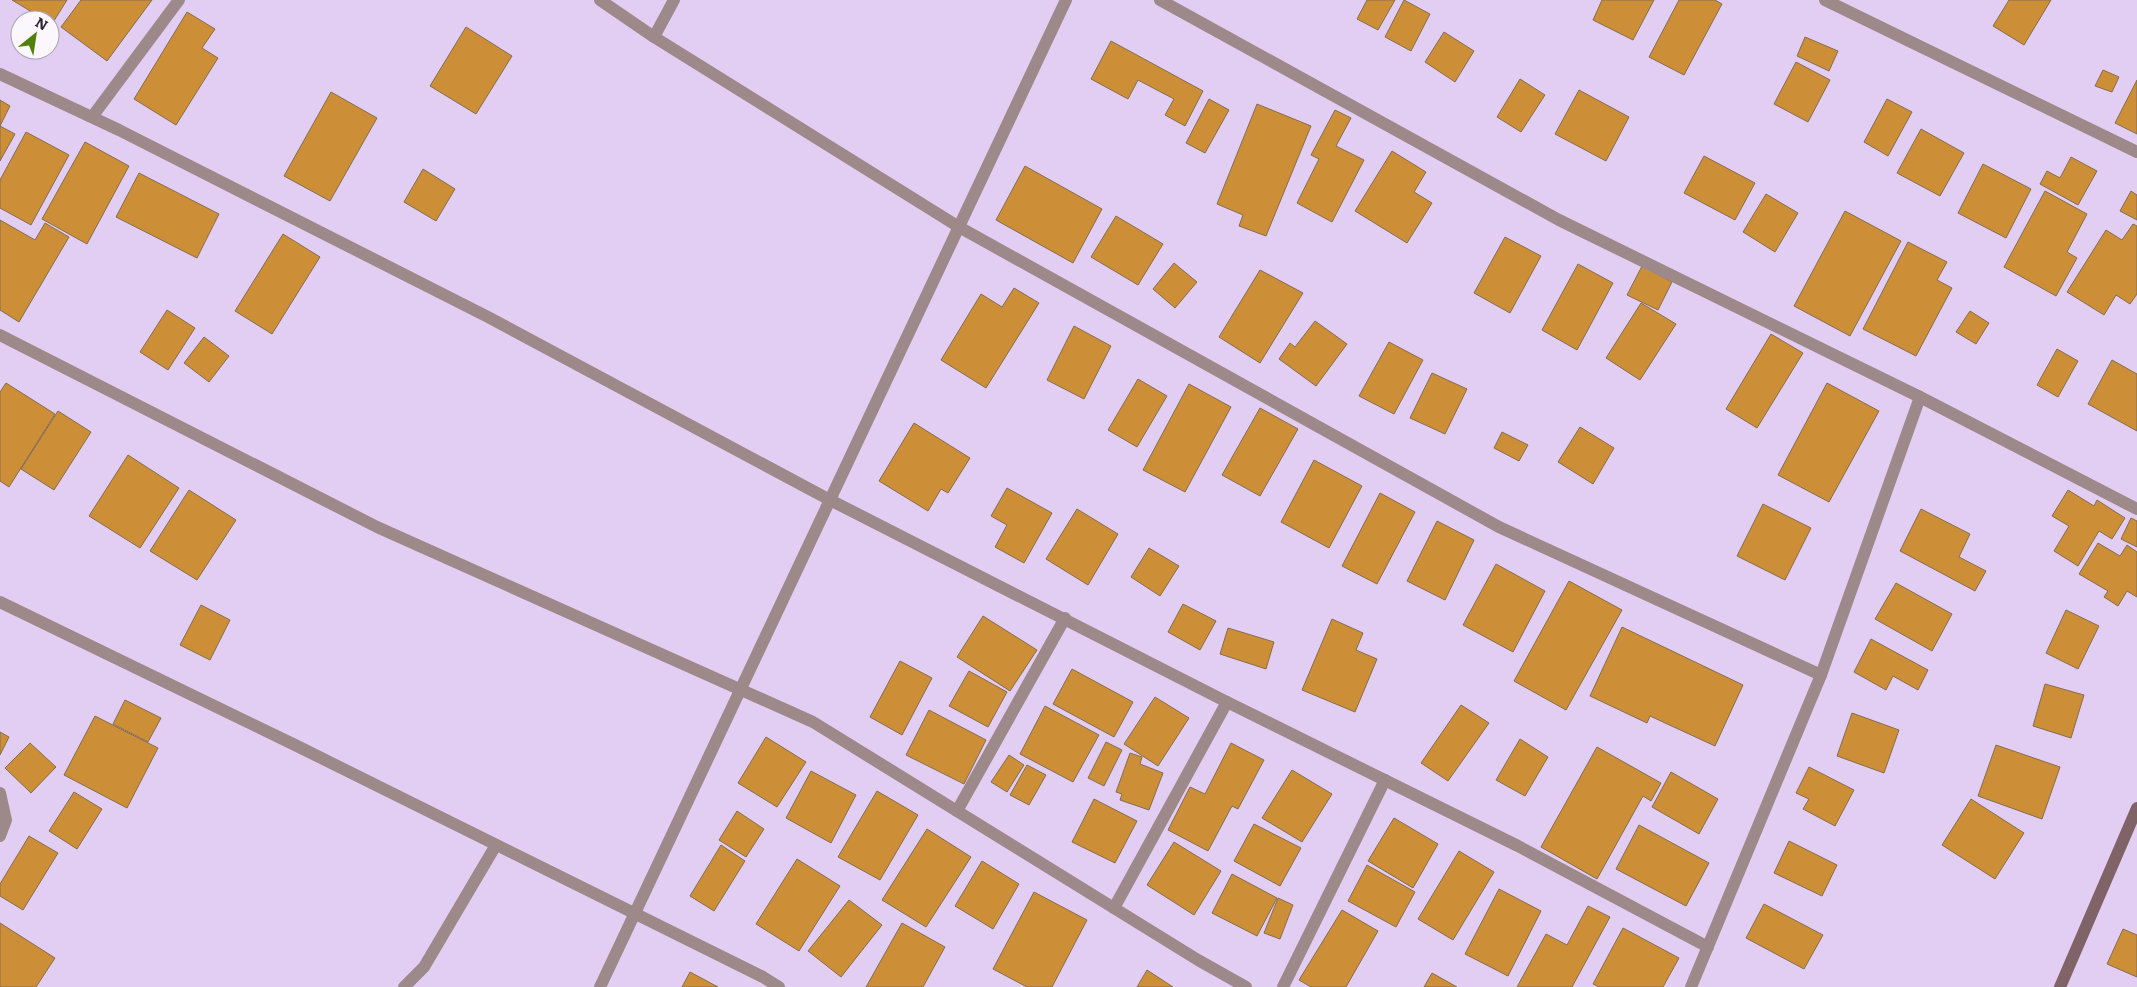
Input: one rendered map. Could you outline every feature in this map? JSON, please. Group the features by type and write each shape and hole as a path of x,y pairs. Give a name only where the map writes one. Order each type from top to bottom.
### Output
{"main road":[{"path":"2060,987 2137,808"}],"street":[{"path":"92,117 179,0"},
{"path":"600,0 654,37 959,227 1499,527 1821,675"},
{"path":"654,37 674,0"},
{"path":"600,987 1066,0"},
{"path":"1160,0 1560,220 1920,397 2137,509"},
{"path":"1825,0 2137,152"},
{"path":"0,74 92,117 488,317 830,500 1066,618 1227,702 1518,846 1708,947"},
{"path":"0,335 377,527 812,722 1246,987"},
{"path":"1691,987 1821,675 1920,397"},
{"path":"0,602 634,913 779,987"},
{"path":"957,811 1066,618"},
{"path":"1114,908 1227,702"},
{"path":"1283,987 1385,780"},
{"path":"0,793 6,820 0,836"},
{"path":"404,987 424,967 496,845"}],"building":[{"path":"12,0 67,0 60,11 28,10"},
{"path":"81,0 152,0 107,61 61,27"},
{"path":"1367,0 1395,0 1378,30 1357,19"},
{"path":"1404,0 1430,14 1411,51 1385,37"},
{"path":"1602,0 1654,0 1633,40 1593,20"},
{"path":"1679,0 1715,0 1722,4 1684,75 1649,57"},
{"path":"2009,0 2051,0 2024,45 1993,26"},
{"path":"187,12 215,29 202,48 218,58 176,125 134,99"},
{"path":"466,27 512,56 476,114 430,86"},
{"path":"1444,32 1474,51 1455,82 1425,62"},
{"path":"1805,37 1838,51 1829,71 1797,56"},
{"path":"1111,41 1203,91 1185,126 1165,115 1174,99 1138,80 1128,99 1091,79"},
{"path":"1796,62 1830,80 1808,122 1774,104"},
{"path":"2103,70 2119,77 2112,92 2095,86"},
{"path":"1520,79 1545,95 1521,132 1497,117"},
{"path":"2137,80 2137,134 2115,123"},
{"path":"1579,90 1629,117 1606,161 1555,134"},
{"path":"331,92 377,118 330,201 284,176"},
{"path":"1209,99 1229,110 1205,153 1186,143"},
{"path":"1887,99 1912,112 1888,156 1864,142"},
{"path":"0,100 10,106 0,126"},
{"path":"1257,104 1311,126 1266,236 1239,226 1243,215 1217,204"},
{"path":"1335,110 1351,118 1336,146 1364,160 1332,222 1297,203 1319,159 1311,155"},
{"path":"0,126 15,134 0,161"},
{"path":"1921,129 1964,153 1940,196 1897,173"},
{"path":"26,132 69,155 31,225 0,208 0,180"},
{"path":"85,142 129,166 87,244 42,219"},
{"path":"1392,151 1426,172 1414,192 1432,203 1407,243 1355,211"},
{"path":"1704,156 1755,183 1735,220 1684,193"},
{"path":"2071,157 2097,171 2078,205 2040,184 2047,171 2060,178"},
{"path":"1983,164 2031,189 2006,238 1958,213"},
{"path":"1025,166 1102,209 1073,263 996,220"},
{"path":"423,169 455,189 436,221 404,202"},
{"path":"139,173 219,214 197,258 116,217"},
{"path":"2045,191 2087,214 2067,252 2077,258 2056,296 2004,267"},
{"path":"2131,191 2137,195 2137,220 2120,211"},
{"path":"1766,194 1798,213 1775,252 1743,232"},
{"path":"1845,211 1901,241 1850,336 1794,306"},
{"path":"1116,216 1163,244 1138,285 1091,257"},
{"path":"0,220 35,240 45,223 69,237 19,322 0,310"},
{"path":"2133,224 2137,226 2137,294 2130,304 2116,295 2104,315 2067,292 2106,230 2122,240"},
{"path":"283,234 320,257 272,334 235,311"},
{"path":"1505,237 1541,256 1510,313 1474,293"},
{"path":"1908,242 1947,262 1937,280 1952,288 1916,356 1863,329"},
{"path":"1174,263 1197,282 1175,308 1153,289"},
{"path":"1578,264 1613,283 1577,350 1542,330"},
{"path":"1642,266 1672,282 1658,310 1627,295"},
{"path":"1260,270 1303,293 1260,363 1219,337"},
{"path":"1014,288 1039,303 986,388 941,360 981,294 1002,307"},
{"path":"1641,303 1676,324 1640,380 1606,358"},
{"path":"167,310 195,328 168,370 140,352"},
{"path":"1970,311 1989,323 1976,344 1956,332"},
{"path":"1315,321 1347,344 1316,386 1279,359 1290,343 1295,347"},
{"path":"1074,326 1111,346 1084,399 1047,380"},
{"path":"1771,334 1803,353 1757,428 1726,409"},
{"path":"204,337 229,356 209,382 184,363"},
{"path":"1389,342 1423,360 1394,414 1359,396"},
{"path":"2057,349 2078,361 2058,397 2037,385"},
{"path":"2112,360 2137,374 2137,431 2088,404"},
{"path":"1432,373 1467,389 1445,434 1410,418"},
{"path":"1138,379 1167,396 1137,447 1108,430"},
{"path":"6,383 55,414 9,487 0,481 0,392"},
{"path":"1827,383 1879,411 1829,502 1778,475"},
{"path":"1189,384 1231,407 1185,492 1143,470"},
{"path":"1260,408 1298,429 1260,496 1222,475"},
{"path":"58,411 91,432 54,490 21,469"},
{"path":"914,423 970,458 948,493 941,489 928,511 879,481"},
{"path":"1580,427 1614,448 1593,484 1558,462"},
{"path":"1502,432 1528,445 1519,461 1494,448"},
{"path":"128,455 179,488 140,548 89,516"},
{"path":"1314,460 1362,486 1329,548 1281,522"},
{"path":"1007,488 1052,513 1024,563 995,547 1007,525 991,516"},
{"path":"189,490 236,520 197,580 150,551"},
{"path":"2068,490 2094,506 2097,500 2125,518 2112,539 2099,531 2078,566 2054,551 2069,526 2052,516"},
{"path":"1380,493 1415,512 1377,584 1342,566"},
{"path":"1763,504 1811,528 1785,580 1737,556"},
{"path":"1077,509 1118,534 1088,585 1046,559"},
{"path":"1921,509 1970,534 1959,557 1986,571 1975,591 1900,551"},
{"path":"2131,518 2137,521 2137,547 2121,539"},
{"path":"1437,521 1474,540 1445,600 1407,581"},
{"path":"2098,543 2120,556 2127,545 2137,552 2137,597 2127,591 2118,606 2104,597 2108,591 2079,574"},
{"path":"1149,548 1179,566 1160,596 1131,577"},
{"path":"1496,564 1545,591 1513,652 1463,625"},
{"path":"1569,581 1622,610 1566,710 1514,681"},
{"path":"1896,583 1952,614 1932,651 1875,619"},
{"path":"1183,604 1216,621 1200,650 1168,632"},
{"path":"201,605 230,620 210,660 180,645"},
{"path":"2066,610 2099,626 2078,669 2046,653"},
{"path":"983,616 1037,650 1010,691 957,657"},
{"path":"1332,619 1363,633 1356,650 1377,659 1355,712 1302,690"},
{"path":"1622,627 1743,685 1715,746 1650,716 1647,723 1590,696"},
{"path":"1228,628 1274,642 1266,669 1220,654"},
{"path":"1871,639 1928,670 1918,690 1893,676 1886,690 1854,672"},
{"path":"900,661 932,678 902,735 870,717"},
{"path":"1072,669 1133,702 1114,737 1053,704"},
{"path":"969,671 1007,692 988,727 949,706"},
{"path":"2045,684 2084,695 2071,738 2033,726"},
{"path":"1155,697 1189,718 1158,766 1124,744"},
{"path":"125,700 161,718 148,742 113,724"},
{"path":"1461,705 1489,723 1448,781 1421,763"},
{"path":"1045,706 1099,735 1073,782 1020,754"},
{"path":"929,710 986,740 964,784 906,755"},
{"path":"1852,713 1899,730 1884,773 1837,756"},
{"path":"95,716 158,748 127,808 64,775"},
{"path":"0,732 9,737 0,755"},
{"path":"766,737 806,762 777,807 738,783"},
{"path":"1520,739 1548,757 1525,796 1496,780"},
{"path":"1106,742 1122,750 1104,786 1088,778"},
{"path":"30,743 56,767 31,793 5,768"},
{"path":"1231,743 1264,760 1238,809 1232,806 1208,851 1168,830 1190,787 1205,794"},
{"path":"1996,745 2060,767 2042,819 1978,796"},
{"path":"1597,747 1661,783 1651,801 1643,796 1597,879 1541,847"},
{"path":"1130,753 1142,757 1140,764 1163,773 1149,810 1120,800 1122,794 1116,792"},
{"path":"1009,755 1024,765 1007,792 991,782"},
{"path":"1027,765 1046,775 1029,805 1010,795"},
{"path":"1809,767 1854,790 1835,826 1803,809 1809,799 1796,793"},
{"path":"1292,770 1332,794 1302,842 1262,818"},
{"path":"811,771 856,795 831,843 786,818"},
{"path":"1671,772 1718,799 1699,834 1652,807"},
{"path":"877,791 918,815 880,880 838,857"},
{"path":"74,792 102,809 77,849 49,831"},
{"path":"1094,799 1137,821 1115,863 1072,842"},
{"path":"1971,799 2024,833 1995,879 1942,845"},
{"path":"737,811 764,829 746,857 719,840"},
{"path":"1394,818 1438,844 1413,888 1368,861"},
{"path":"1254,824 1301,848 1280,886 1234,861"},
{"path":"1639,825 1709,863 1686,906 1616,869"},
{"path":"927,829 971,857 926,927 882,900"},
{"path":"29,836 58,853 23,910 0,896 0,884"},
{"path":"1789,841 1837,865 1822,896 1774,873"},
{"path":"1174,842 1221,871 1194,915 1147,885"},
{"path":"721,845 745,861 714,911 690,896"},
{"path":"1459,851 1494,872 1453,940 1418,919"},
{"path":"797,859 840,886 799,951 756,924"},
{"path":"982,861 1019,884 993,929 955,906"},
{"path":"1367,865 1415,892 1396,927 1348,901"},
{"path":"1232,874 1277,898 1257,936 1212,913"},
{"path":"1499,889 1541,911 1508,976 1465,954"},
{"path":"1034,892 1087,920 1052,987 1027,987 993,969"},
{"path":"1278,898 1293,905 1280,939 1264,933"},
{"path":"849,900 882,925 841,977 808,951"},
{"path":"1764,904 1823,935 1804,969 1746,938"},
{"path":"1588,906 1610,917 1572,987 1517,987 1546,934 1567,945"},
{"path":"1342,910 1378,931 1346,987 1311,987 1299,980"},
{"path":"0,923 55,958 36,987 0,987"},
{"path":"902,923 945,947 923,987 866,987"},
{"path":"1623,928 1679,958 1663,987 1599,987 1593,984"},
{"path":"2123,929 2137,935 2137,977 2107,964"},
{"path":"1147,970 1173,987 1137,987"},
{"path":"690,972 718,987 682,987"},
{"path":"1432,973 1457,987 1424,987"}]}
